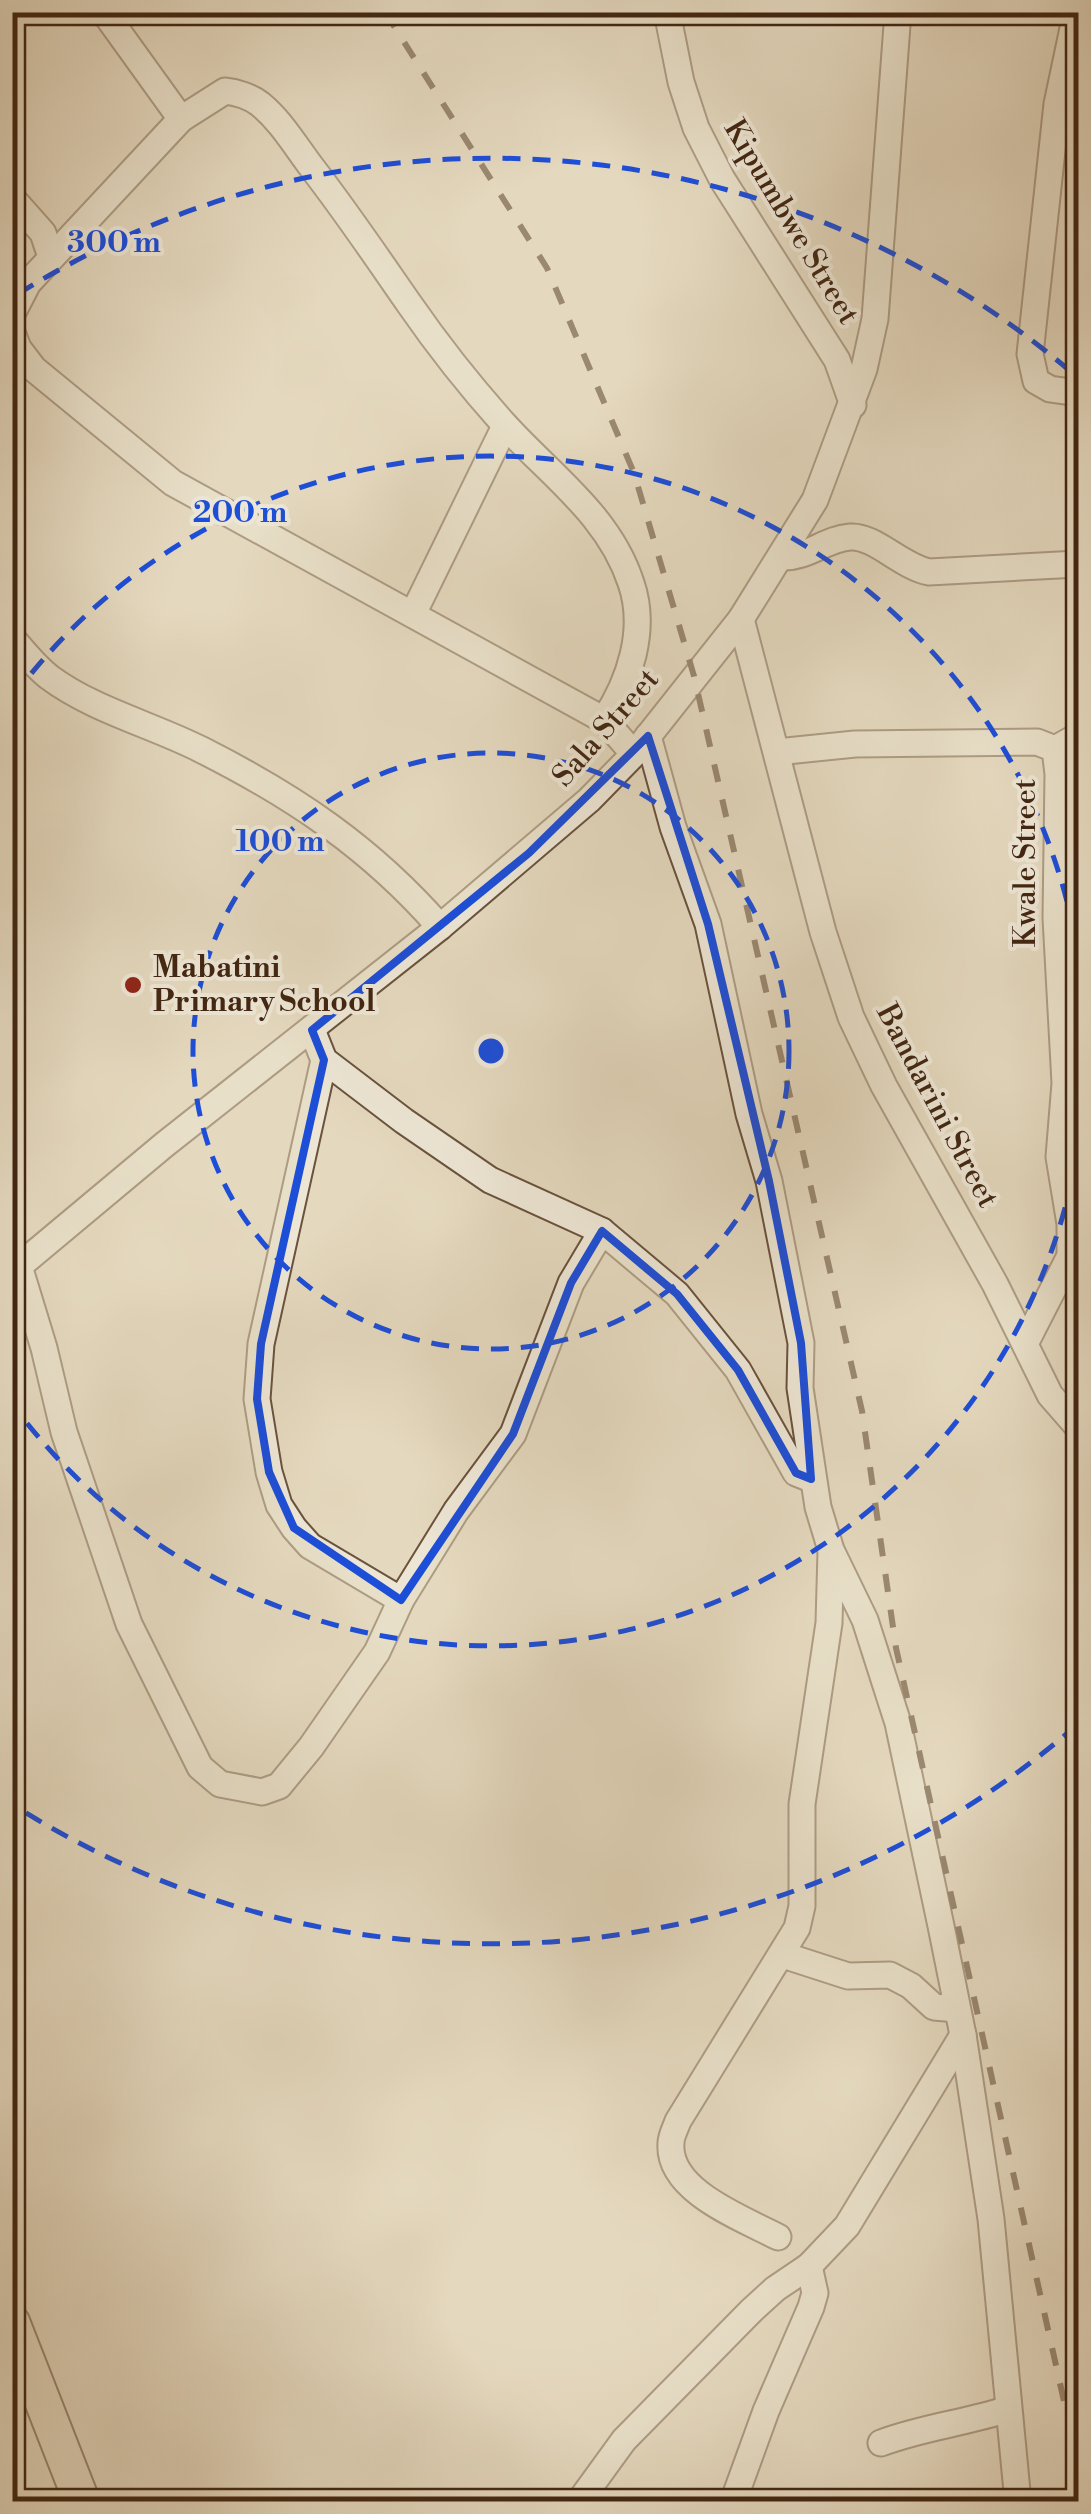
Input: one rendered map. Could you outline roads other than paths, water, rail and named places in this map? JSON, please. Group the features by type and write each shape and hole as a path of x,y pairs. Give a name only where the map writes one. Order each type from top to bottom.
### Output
{"highway":[{"path":"12,2323 82,2502"}],"street":[{"path":"104,12 181,119"},
{"name":"Kipumbwe Street","path":"666,12 681,82 696,128 722,179 838,360 853,405"},
{"name":"Sala Street","path":"16,1269 574,814 641,745 741,618 816,500 853,405 875,319 898,12"},
{"path":"1075,14 1057,104 1030,354 1036,382 1050,389 1078,393"},
{"path":"12,314 28,283 51,256 181,119 225,91 254,100 284,130 351,218 446,358 607,532 633,588 637,617 635,650 617,700 604,720"},
{"path":"12,198 43,233 51,256"},
{"path":"12,332 23,366 174,483 327,569 414,612 641,745 708,924 731,1039 769,1181 800,1343 800,1388 811,1479 831,1550 866,1620 898,1723 963,2035 990,2219 1018,2502"},
{"path":"414,612 506,426"},
{"path":"782,558 796,558 848,537 866,540 905,565 928,572 1078,564"},
{"name":"Bandarini Street","path":"741,618 824,932 852,1016 884,1086 1026,1342 1050,1395 1078,1428"},
{"path":"12,638 61,685 202,750 330,823 380,864 440,927"},
{"path":"1055,750 1078,736"},
{"name":"Kwale Street","path":"778,752 892,743 1037,742 1055,750 1068,917 1072,1083 1059,1157 1074,1254"},
{"path":"312,1030 324,1060 404,1121 490,1180 602,1231 677,1294 738,1370 796,1473 811,1479"},
{"path":"324,1060 267,1312 257,1399 269,1472 280,1505 294,1528 310,1546 401,1600"},
{"path":"16,1269 44,1348 64,1432 129,1624 200,1767 209,1777 230,1787 262,1792 280,1786 376,1652 401,1600 456,1511 512,1434 571,1283 602,1231"},
{"path":"1026,1342 1074,1254"},
{"path":"778,2237 710,2201 686,2182 677,2169 670,2145 678,2121 797,1928 802,1906 802,1804 827,1639 831,1550"},
{"path":"783,1955 848,1976 890,1976 911,1986 934,2007 957,2008"},
{"path":"579,2502 624,2440 751,2311 809,2266 847,2226 963,2035"},
{"path":"732,2502 811,2307 815,2292 809,2266"},
{"path":"881,2443 931,2426 984,2417 1008,2408"}],"railway":[{"path":"385,12 547,268 634,473 694,676 862,1411 896,1648 1078,2464"}],"place":[{"name":"Mabatini Primary School","path":"133,985"}]}
